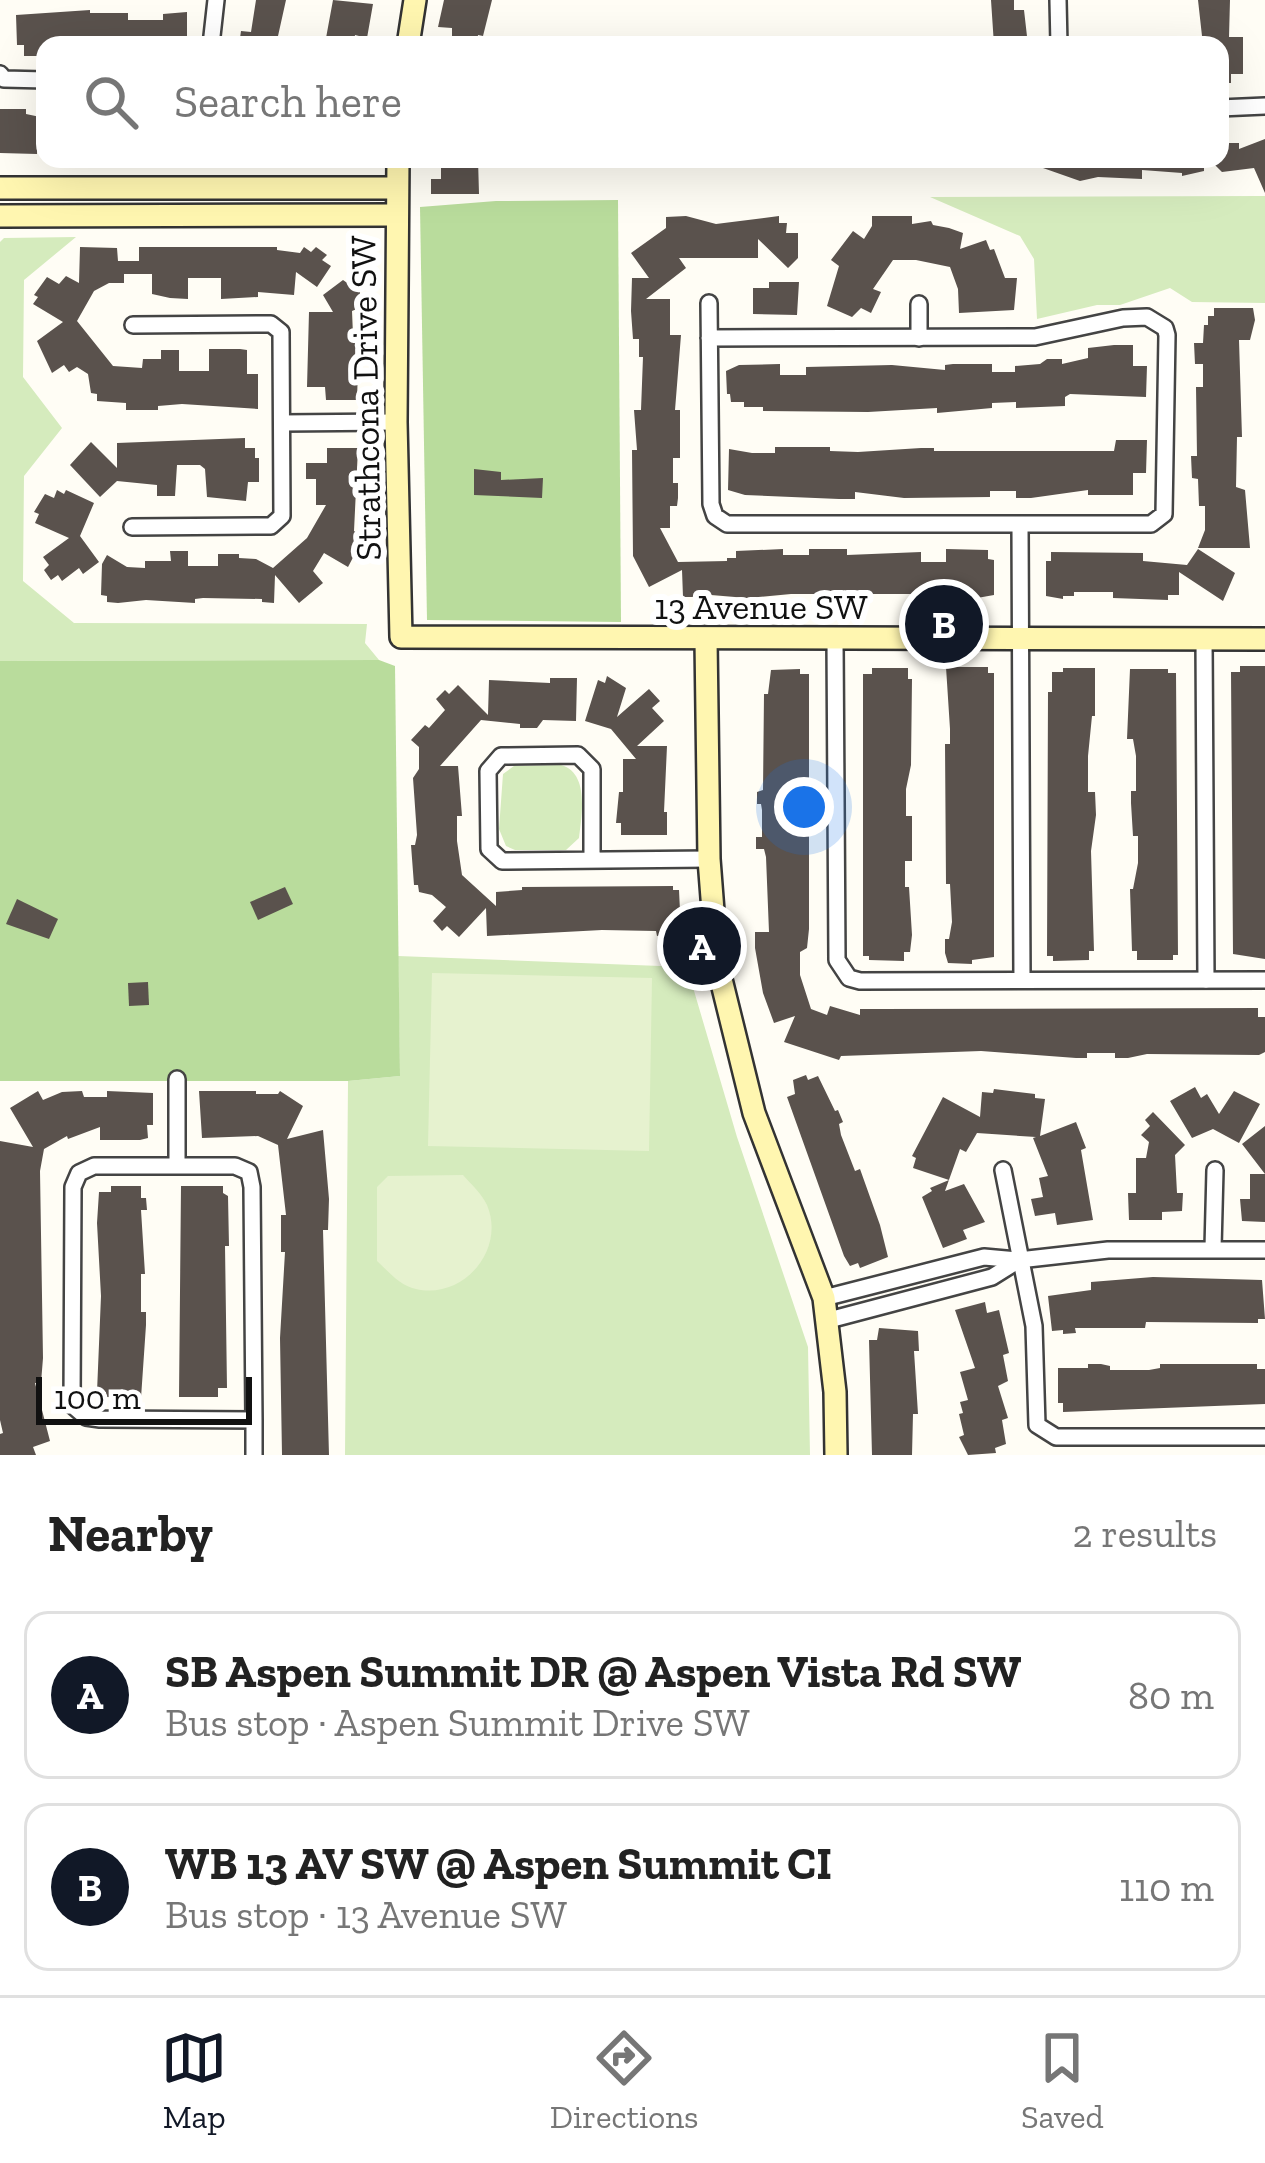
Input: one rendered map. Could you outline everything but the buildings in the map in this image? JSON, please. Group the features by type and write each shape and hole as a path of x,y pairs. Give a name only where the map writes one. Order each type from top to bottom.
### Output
{"street":[{"path":"212,36 216,0"},
{"path":"409,36 415,0"},
{"path":"1058,0 1058,36"},
{"path":"0,74 4,79 36,80"},
{"path":"1229,108 1265,106"},
{"name":"Strathcona Drive SW","path":"398,168 400,637"},
{"path":"0,188 397,188"},
{"path":"3,218 396,215"},
{"path":"709,303 709,338 711,503 715,516 727,524 1151,524 1164,514 1165,328 1147,316 1035,337 709,338"},
{"path":"919,304 920,338"},
{"path":"132,527 271,526 282,516 281,332 271,324 134,325"},
{"path":"282,423 396,422"},
{"path":"1020,525 1022,980"},
{"name":"13 Avenue SW","path":"400,637 1265,639"},
{"path":"1204,639 1205,980"},
{"path":"706,640 717,963 754,1113 827,1309 836,1455"},
{"path":"835,640 837,960 841,970 860,981 1265,980"},
{"path":"592,860 592,770 578,755 501,756 488,771 489,850 502,861 710,859"},
{"path":"177,1079 177,1165"},
{"path":"254,1420 100,1419 86,1417 72,1405 74,1182 83,1170 94,1166 235,1166 244,1168 251,1178 254,1420 254,1455"},
{"path":"1003,1170 1034,1326 1037,1425 1056,1437 1265,1437"},
{"path":"1214,1248 1215,1170"},
{"path":"827,1309 992,1277 1019,1260 1108,1250 1265,1250"}],"green space":[{"path":"1265,196 1265,303 1192,302 1170,288 1120,305 1097,305 1037,319 1034,259 1020,236 930,197"},
{"path":"618,200 621,622 427,620 420,207"},
{"path":"76,237 24,280 23,377 62,428 24,476 23,581 74,623 367,624 365,643 379,660 0,661 0,242 4,238"},
{"path":"379,660 395,666 400,1076 348,1081 0,1081 0,661"},
{"path":"514,766 570,769 580,785 579,838 566,850 506,846 499,829 503,774"},
{"path":"398,956 687,967 737,1137 808,1347 810,1455 345,1455 348,1081 400,1076"},
{"path":"432,973 652,978 649,1151 428,1146"},
{"path":"463,1175 487,1205 491,1239 485,1254 476,1268 450,1287 416,1289 404,1284 377,1261 377,1187 388,1176"}],"place":[{"name":"WB 13 AV SW @ Aspen Summit CI","path":"944,624"},
{"name":"SB Aspen Summit DR @ Aspen Vista Rd SW","path":"702,946"}]}
